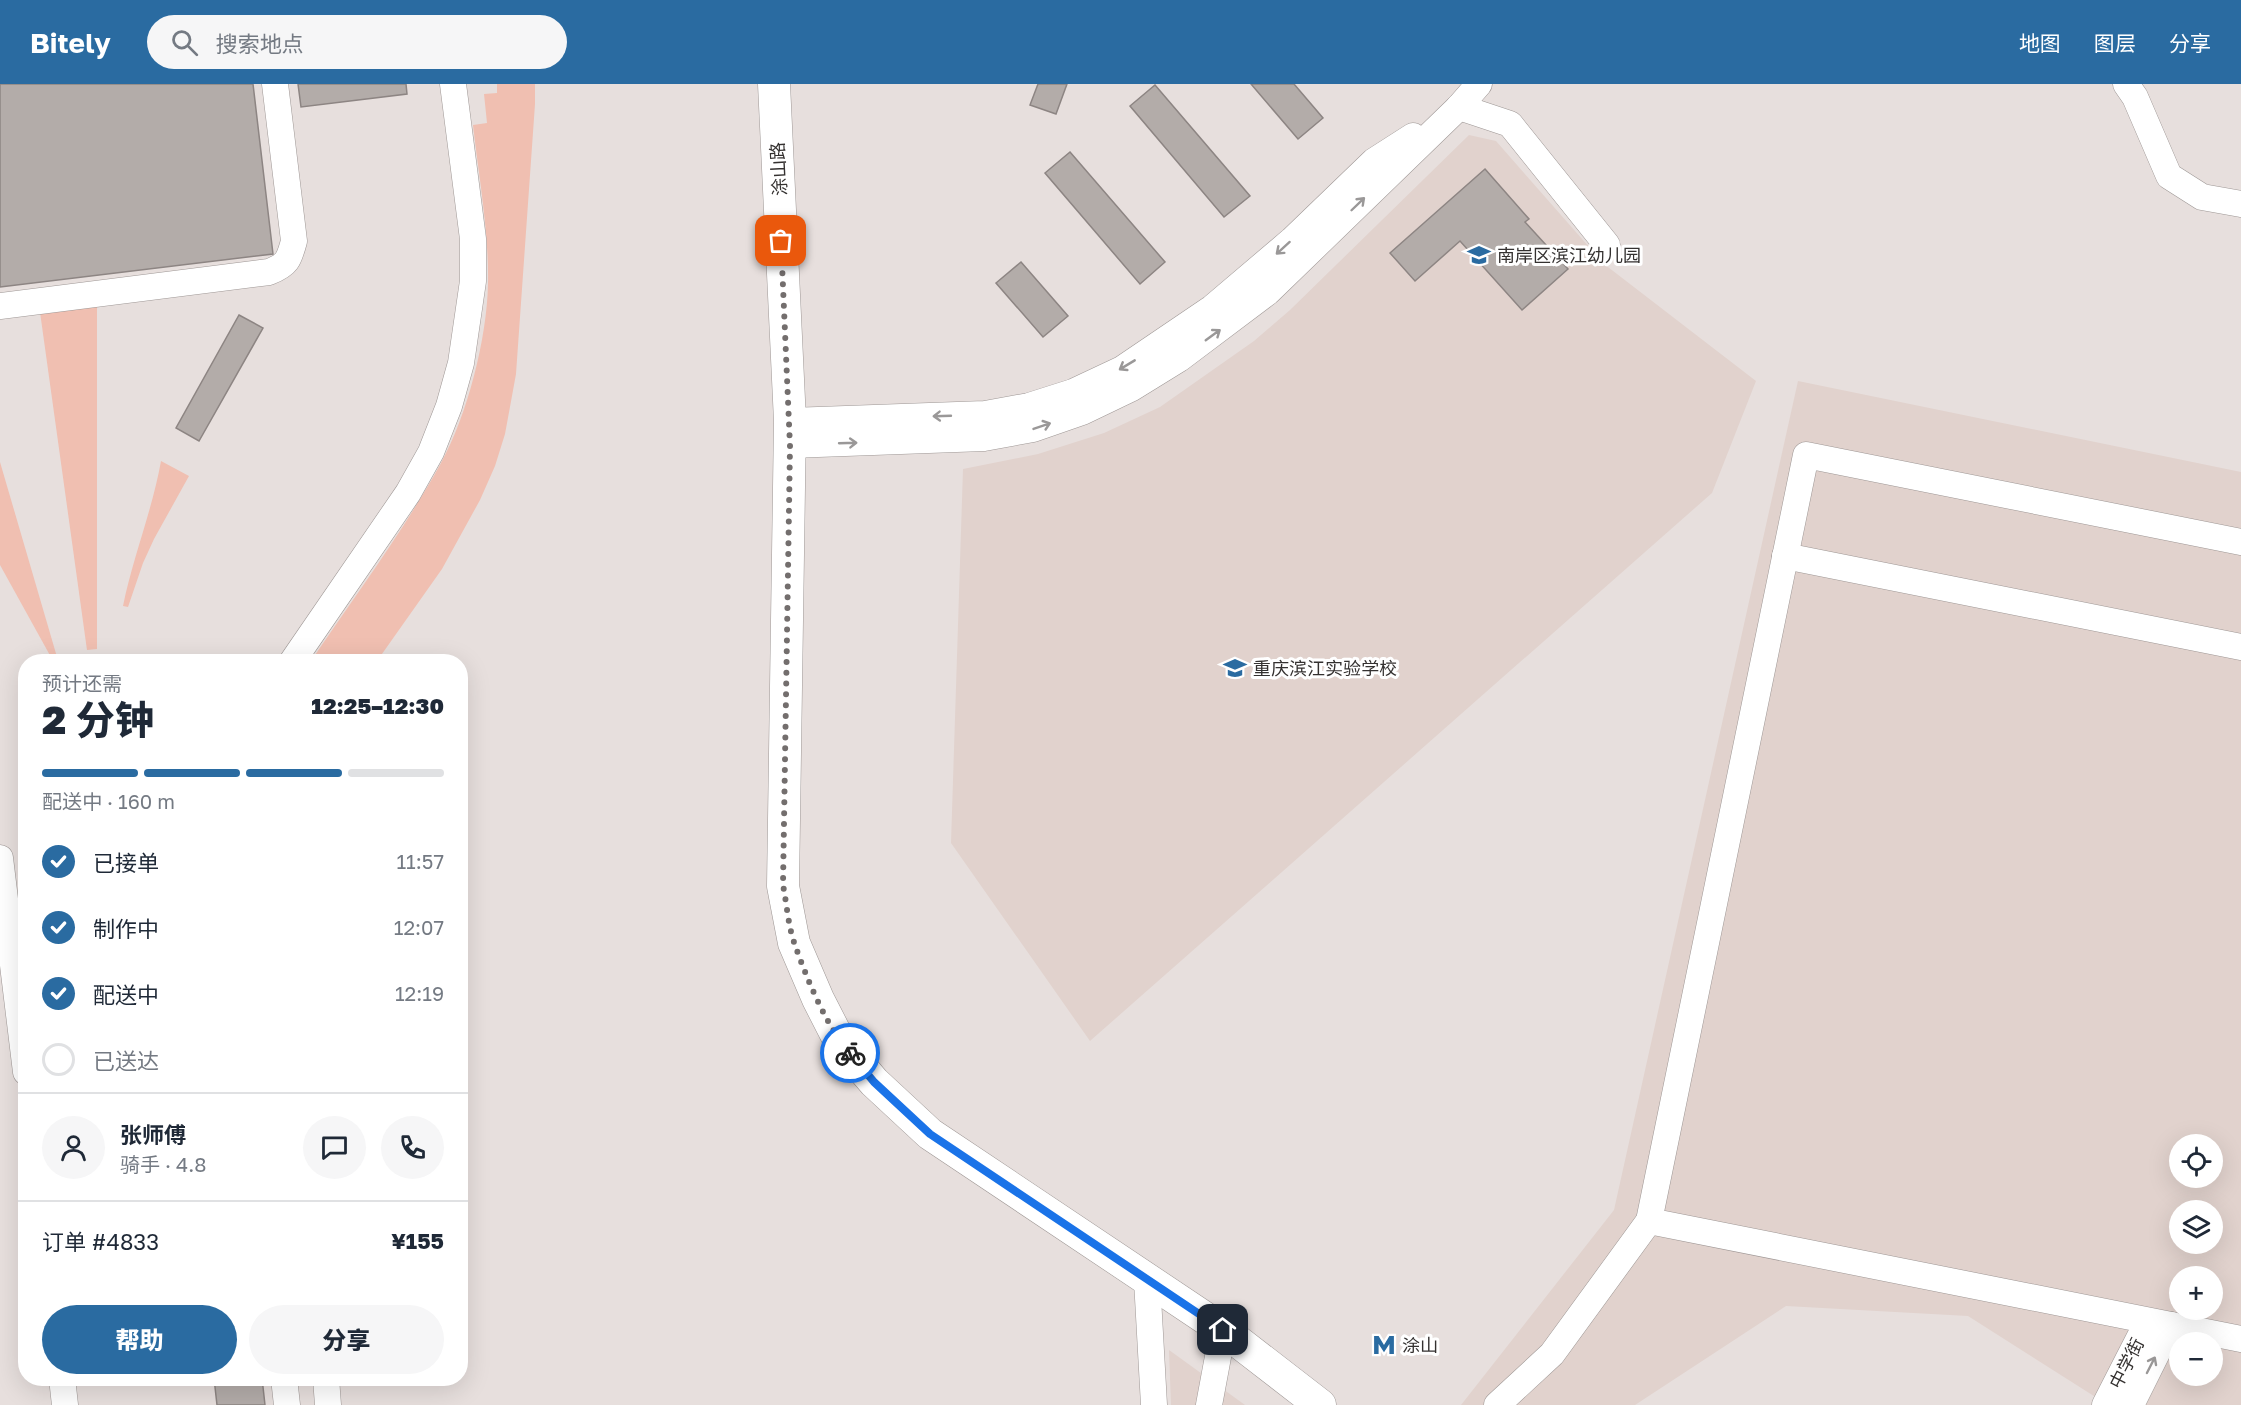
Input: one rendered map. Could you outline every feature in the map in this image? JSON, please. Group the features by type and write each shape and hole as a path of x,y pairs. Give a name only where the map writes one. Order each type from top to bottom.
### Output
{"main road":[{"name":"涂山路","path":"774,84 790,433 783,885 794,943 840,1042 874,1082 930,1134 1223,1330 1320,1405"}],"street":[{"path":"0,306 269,272 284,267 291,254 294,241 275,84"},
{"path":"297,654 408,493 430,452 449,406 460,363 473,281 472,239 453,84"},
{"path":"790,433 985,414 1029,406 1083,387 1122,369 1212,308 1292,240 1374,161 1458,106 1479,84"},
{"path":"2126,84 2135,97 2169,176 2202,197 2241,204"},
{"path":"1458,106 1510,124 1607,245"},
{"path":"1497,1405 1552,1354 1648,1221 1806,455 2241,542"},
{"path":"1785,556 2241,647"},
{"path":"0,858 18,1006"},
{"path":"1648,1221 2241,1339"},
{"path":"1147,1280 1154,1405"},
{"name":"中学街","path":"2105,1405 2159,1323"},
{"name":"中学街","path":"2131,1405 2159,1323"},
{"path":"1209,1405 1223,1330"},
{"path":"63,1386 65,1405"},
{"path":"285,1386 287,1405"},
{"path":"327,1386 328,1405"}],"shaded area":[{"path":"497,84 535,84 516,374 505,434 495,466 480,500 442,569 382,654 316,654 395,539 426,489 450,444 467,400 480,352 488,284 485,224 473,125 487,123 484,94 497,93"},
{"name":"重庆滨江实验学校","path":"1469,135 1496,141 1604,264 1756,381 1712,493 1090,1041 951,843 963,469 1038,454 1104,433 1160,407 1254,341 1290,310"},
{"path":"97,306 97,649 87,650 40,312"},
{"path":"1798,381 2241,472 2241,1405 2108,1405 1968,1316 1786,1306 1635,1405 1461,1405 1614,1210"},
{"path":"161,461 189,476 154,539 128,607 123,606 153,498"},
{"path":"0,462 56,654 49,654 0,565"},
{"path":"1169,1350 1245,1405 1171,1405"}],"building":[{"path":"0,84 253,84 273,254 0,287"},
{"path":"298,84 406,84 407,94 301,107"},
{"path":"1038,84 1067,84 1056,114 1030,105"},
{"path":"1251,84 1294,84 1323,118 1298,139"},
{"path":"1155,85 1250,196 1224,217 1130,106"},
{"path":"1070,152 1165,262 1140,284 1045,173"},
{"path":"1485,169 1529,219 1525,222 1568,269 1522,310 1460,241 1415,281 1390,253"},
{"path":"1021,262 1068,316 1043,337 996,283"},
{"path":"239,315 263,328 199,441 176,428"},
{"path":"215,1386 263,1386 265,1405 217,1405"}],"way so far":[{"path":"781,241 790,421 783,885 794,943 818,999 840,1042 850,1053"}],"place":[{"name":"南岸区滨江幼儿园","path":"1479,255"},
{"name":"重庆滨江实验学校","path":"1235,668"},
{"name":"涂山","path":"1384,1345"}],"route":[{"path":"850,1053 874,1082 930,1134 1223,1330"}]}
